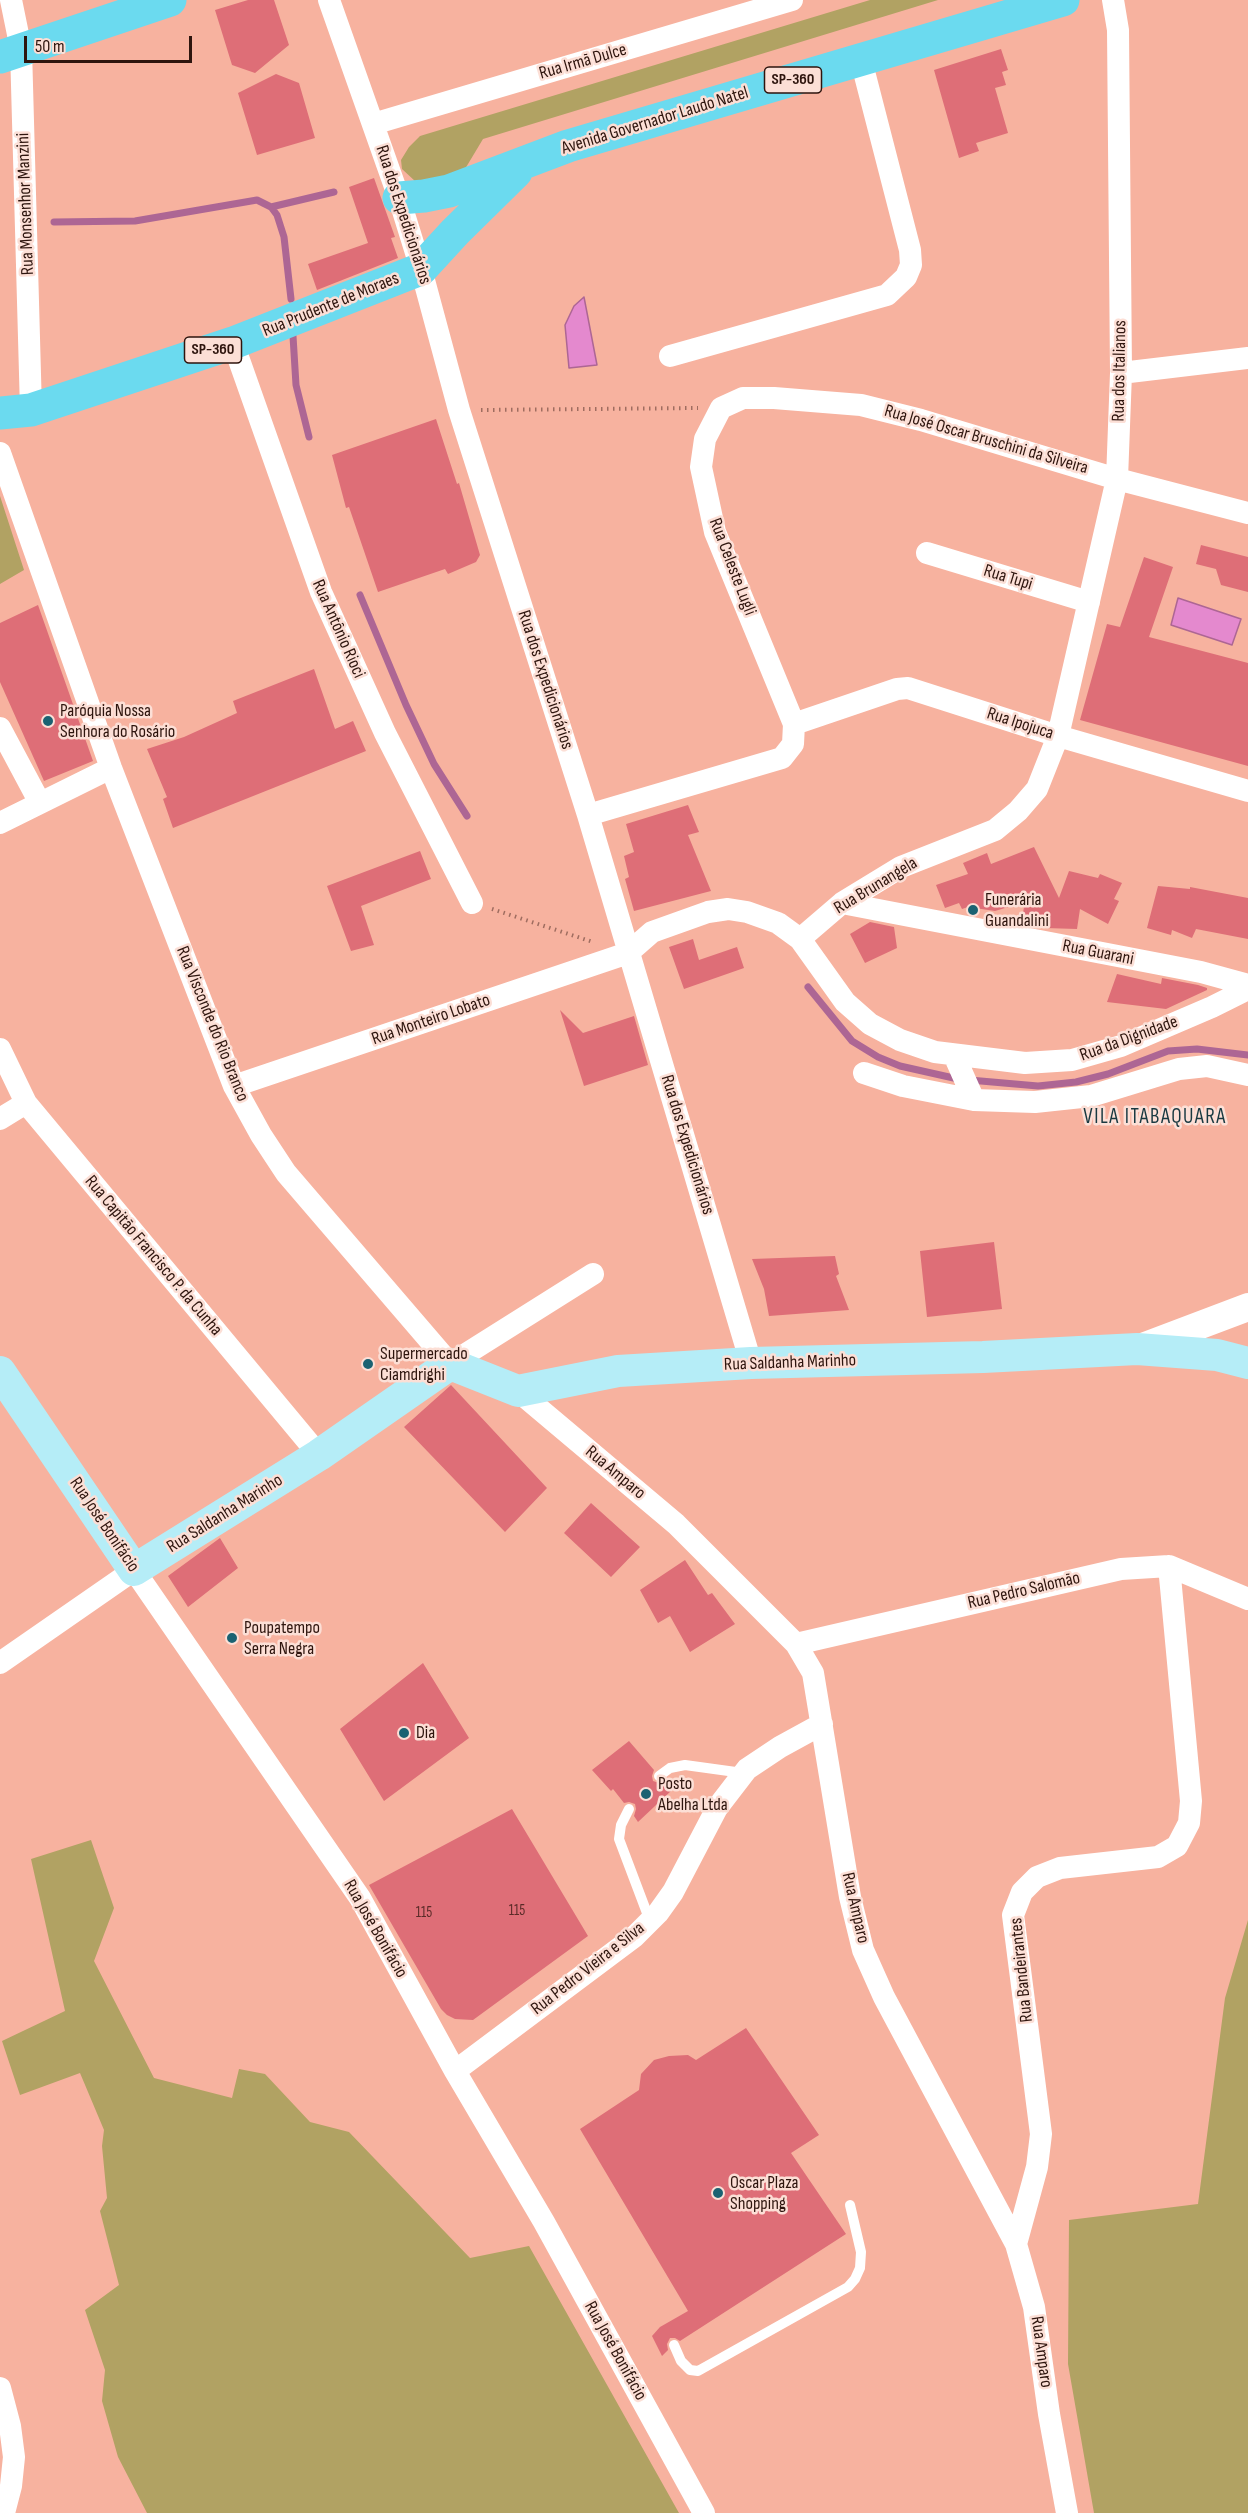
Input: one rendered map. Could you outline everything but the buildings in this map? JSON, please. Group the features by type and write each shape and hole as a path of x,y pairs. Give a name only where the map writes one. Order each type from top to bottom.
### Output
{"main road":[{"path":"11,53 171,0"},
{"name":"Avenida Governador Laudo Natel","path":"399,198 449,191 568,146 1063,0"},
{"name":"Avenida Governador Laudo Natel","path":"421,269 524,164"},
{"name":"Rua Prudente de Moraes","path":"16,412 233,343 421,269"},
{"name":"Rua Saldanha Marinho","path":"518,1391 618,1371 751,1363 983,1357 1137,1349 1217,1355 1248,1363"},
{"path":"450,1364 518,1391"},
{"name":"Rua Saldanha Marinho","path":"135,1570 319,1455 450,1364"},
{"name":"Rua José Bonifácio","path":"0,1372 135,1570"}],"street":[{"name":"Rua Monsenhor Manzini","path":"11,0 16,412"},
{"name":"Rua dos Expedicionários","path":"329,0 399,198 421,269 459,410 588,815 751,1363"},
{"name":"Rua Irmã Dulce","path":"373,124 792,0"},
{"name":"Rua dos Italianos","path":"1058,736 1118,479 1121,373 1119,30 1113,0"},
{"path":"670,356 887,295 906,277 911,265 910,249 861,60"},
{"name":"Rua Antônio Rioci","path":"233,343 321,592 385,733 472,903"},
{"path":"1121,373 1248,358"},
{"name":"Rua José Oscar Bruschini da Silveira","path":"721,408 742,398 774,398 861,405 921,420 1118,479 1248,513"},
{"name":"Rua Celeste Lugli","path":"721,408 705,438 700,467 715,532 794,724"},
{"name":"Rua Visconde do Rio Branco","path":"0,453 111,768 234,1086 261,1135 286,1173 450,1364"},
{"name":"Rua Tupi","path":"927,553 1089,602"},
{"name":"Rua Ipojuca","path":"794,724 897,689 908,688 1058,736 1248,791"},
{"path":"588,815 782,758 793,744 794,724"},
{"path":"0,728 40,803"},
{"name":"Rua Brunangela","path":"800,939 842,903 901,867 994,830 1018,811 1037,789 1058,736"},
{"path":"0,823 111,768"},
{"name":"Rua Guarani","path":"842,903 1201,972 1248,985"},
{"path":"628,953 652,932 708,912 728,909 747,912 778,923 800,939"},
{"name":"Rua da Dignidade","path":"800,939 845,1002 870,1024 900,1040 956,1060 1025,1063 1072,1060 1121,1046 1248,989"},
{"name":"Rua Monteiro Lobato","path":"234,1086 628,953"},
{"name":"Rua Capitão Francisco P. da Cunha","path":"0,1049 26,1103 319,1455"},
{"path":"956,1060 973,1097"},
{"path":"864,1072 903,1086 973,1097 1035,1102 1090,1096 1179,1069 1207,1066 1248,1076"},
{"path":"0,1119 26,1103"},
{"name":"Rua Saldanha Marinho","path":"450,1364 593,1274"},
{"path":"1137,1349 1248,1307"},
{"name":"Rua Amparo","path":"518,1391 676,1524 796,1644 813,1673 850,1897 863,1950 884,1997 1016,2244 1034,2307 1049,2415 1067,2513"},
{"name":"Rua Pedro Salomão","path":"796,1644 1121,1569 1168,1566 1248,1599"},
{"name":"Rua Bandeirantes","path":"1016,2244 1037,2167 1041,2134 1013,1915 1022,1892 1037,1877 1060,1868 1158,1857 1177,1846 1189,1823 1191,1801 1168,1566"},
{"name":"Rua Saldanha Marinho","path":"0,1663 135,1570"},
{"name":"Rua José Bonifácio","path":"135,1570 360,1898 455,2071 544,2222 704,2513"},
{"name":"Rua Pedro Vieira e Silva","path":"455,2071 634,1937 673,1892 717,1808 747,1769 780,1747 822,1724"},
{"path":"0,2388 10,2426 14,2457 11,2486 4,2513"}],"lane":[{"path":"660,1776 670,1768 685,1765 743,1774"},
{"path":"628,1809 621,1825 619,1839 650,1921"},
{"path":"674,2345 681,2361 690,2370 698,2371 848,2287 860,2268 861,2252 849,2205"}],"path":[{"path":"459,410 721,408"},
{"path":"472,903 628,953"}],"shaded area":[{"path":"870,0 938,0 483,139 465,169 428,184 416,182 402,169 401,160 420,136"},
{"path":"584,297 597,365 569,368 565,325 574,306"},
{"path":"0,496 24,570 0,584"},
{"path":"1178,598 1241,619 1232,645 1171,625"},
{"path":"91,1840 114,1908 94,1961 154,2078 232,2098 239,2069 265,2074 310,2122 349,2132 470,2258 529,2246 679,2513 147,2513 118,2457 102,2401 105,2370 85,2310 119,2285 100,2211 107,2198 102,2146 104,2130 80,2073 20,2095 2,2041 65,2011 31,1859"},
{"path":"1248,1920 1248,2513 1094,2513 1068,2364 1069,2220 1198,2204 1225,1998"}],"waterway":[{"path":"271,207 334,192"},
{"path":"54,222 135,221 257,200 271,207 277,215 284,237 291,299"},
{"path":"293,336 296,385 309,437"},
{"path":"360,595 406,705 434,764 467,816"},
{"path":"808,987 852,1041 878,1057 900,1066 958,1079 1038,1086 1076,1082 1108,1074 1168,1051 1197,1049 1248,1055"}],"place":[{"name":"Paróquia Nossa Senhora do Rosário","path":"48,721"},
{"name":"Funerária Guandalini","path":"973,910"},
{"name":"Supermercado Ciamdrighi","path":"368,1364"},
{"name":"Poupatempo Serra Negra","path":"232,1638"},
{"name":"Dia","path":"404,1733"},
{"name":"Posto Abelha Ltda","path":"646,1794"},
{"name":"Oscar Plaza Shopping","path":"718,2193"}],"district":[{"name":"VILA ITABAQUARA","path":"1155,1118"}]}
